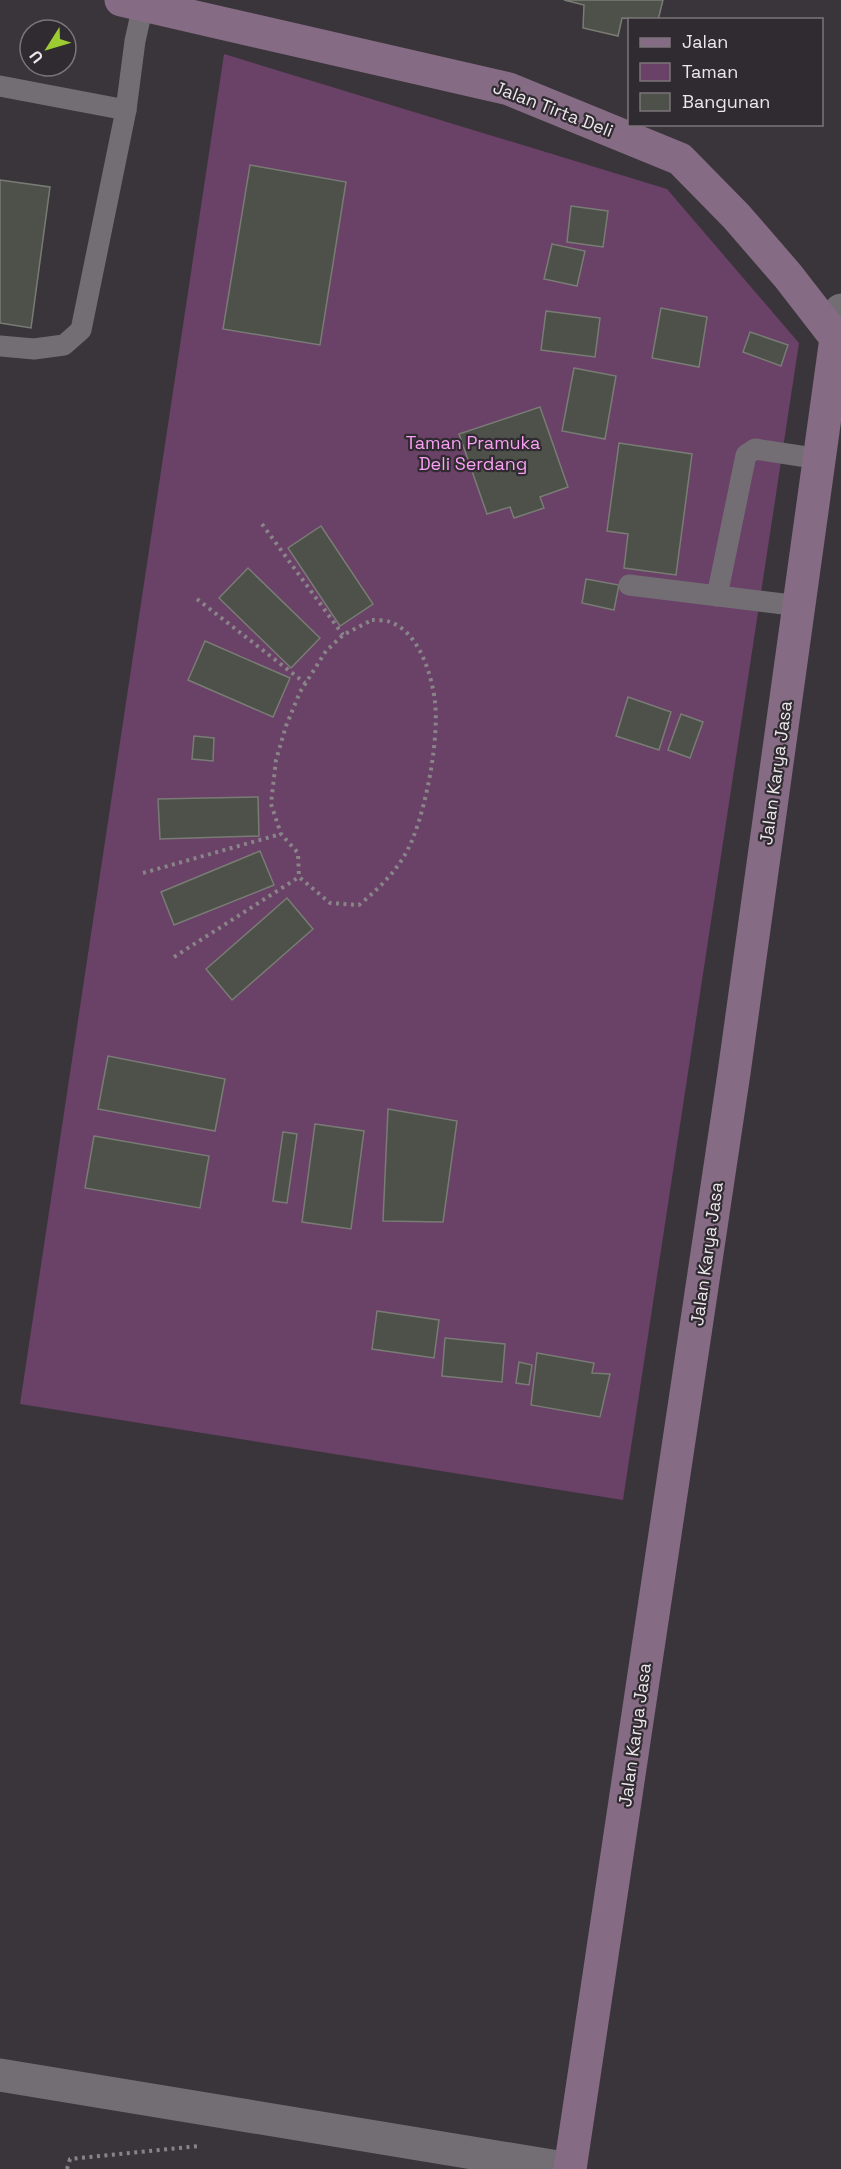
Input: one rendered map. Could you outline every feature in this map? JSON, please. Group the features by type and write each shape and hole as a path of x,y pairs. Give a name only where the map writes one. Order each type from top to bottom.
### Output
{"street":[{"name":"Jalan Tirta Deli","path":"132,3 509,89 681,159 736,216 788,276 839,324"},
{"name":"Jalan Karya Jasa","path":"570,2169 730,1096 800,606 831,460 839,324"},
{"path":"0,2075 570,2169"}],"lane":[{"path":"0,346 34,349 64,345 81,330 126,110 135,40 132,3"},
{"path":"0,86 126,110"},
{"path":"717,596 746,455 755,448 831,460"},
{"path":"629,585 800,606"}],"path":[{"path":"262,524 344,635"},
{"path":"198,599 305,683"},
{"path":"372,620 390,622 406,632 420,650 431,680 435,703 434,738 429,775 413,838 399,864 380,887 359,905 330,903 299,877 298,853 281,834 271,804 276,760 286,726 305,683 326,651 344,635 372,620"},
{"path":"143,873 281,834"},
{"path":"174,957 299,877"},
{"path":"67,2169 70,2159 209,2145"}],"green space":[{"name":"Taman Pramuka Deli Serdang","path":"224,54 667,189 799,343 623,1500 20,1404"}],"building":[{"path":"564,0 663,0 658,18 622,18 618,36 583,28 584,5"},
{"path":"250,165 346,182 320,345 223,329"},
{"path":"0,180 50,187 31,328 0,323"},
{"path":"571,206 608,211 603,247 567,242"},
{"path":"552,244 585,251 577,286 544,279"},
{"path":"661,308 707,317 699,367 652,358"},
{"path":"546,311 600,318 595,357 541,350"},
{"path":"750,332 788,345 781,366 743,352"},
{"path":"574,368 616,376 605,439 562,431"},
{"path":"540,407 568,487 540,497 544,508 514,518 510,507 487,514 459,434"},
{"path":"619,443 692,454 676,575 624,568 628,534 607,531"},
{"path":"321,526 373,604 340,626 288,548"},
{"path":"248,568 320,638 291,668 219,598"},
{"path":"586,579 619,585 614,610 582,603"},
{"path":"205,641 290,678 273,717 188,680"},
{"path":"628,697 671,712 659,750 616,736"},
{"path":"681,714 703,722 690,758 668,750"},
{"path":"194,736 214,738 213,761 192,759"},
{"path":"258,797 259,836 160,839 158,799"},
{"path":"260,851 274,885 174,925 161,892"},
{"path":"287,898 313,929 232,1000 206,969"},
{"path":"108,1056 225,1079 215,1131 98,1109"},
{"path":"388,1109 457,1121 443,1222 383,1221"},
{"path":"315,1124 364,1131 351,1229 302,1222"},
{"path":"283,1132 297,1134 287,1203 273,1201"},
{"path":"94,1136 209,1156 200,1208 85,1188"},
{"path":"377,1311 439,1320 434,1358 372,1349"},
{"path":"445,1338 505,1344 502,1382 442,1376"},
{"path":"537,1353 594,1363 592,1373 610,1374 600,1417 531,1405"},
{"path":"519,1362 532,1365 529,1385 516,1383"}]}
